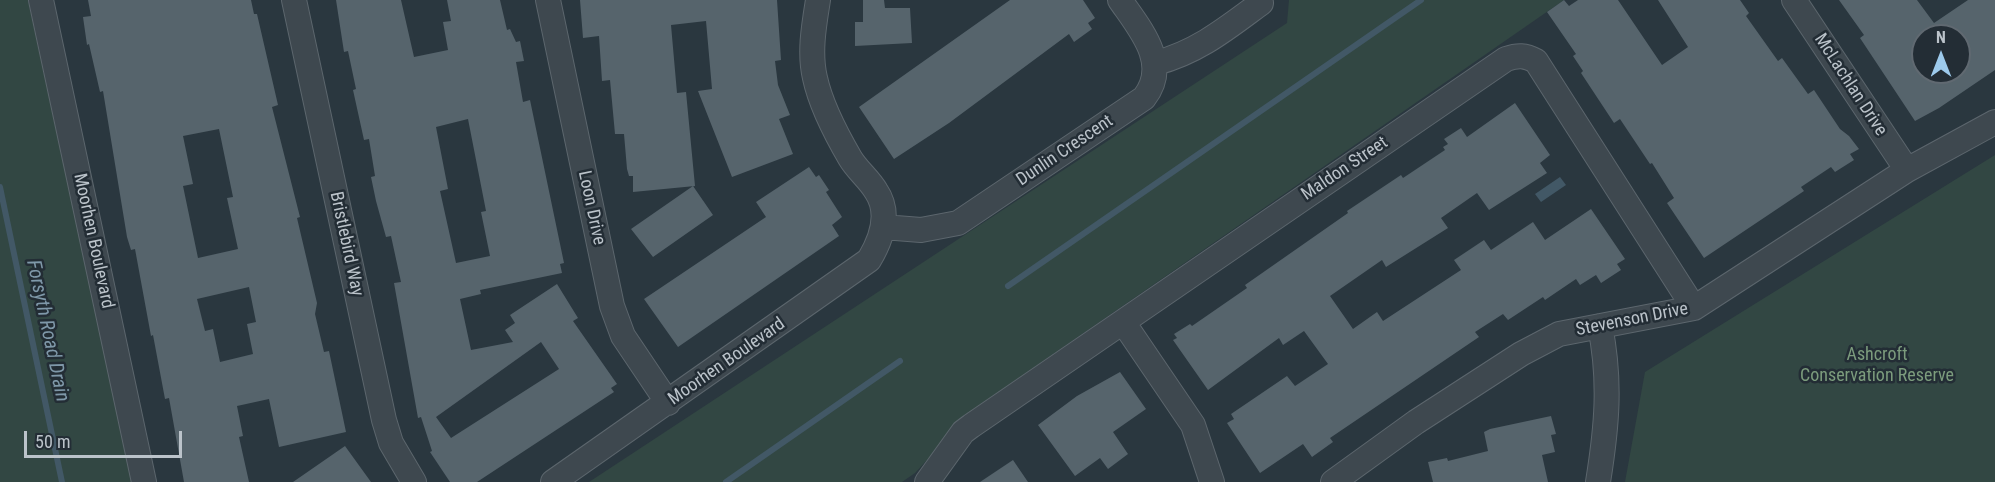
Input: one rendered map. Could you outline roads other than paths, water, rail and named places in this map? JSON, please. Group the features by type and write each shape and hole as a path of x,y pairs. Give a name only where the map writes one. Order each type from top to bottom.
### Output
{"street":[{"name":"Moorhen Boulevard","path":"41,0 144,482"},
{"name":"Bristlebird Way","path":"294,0 384,420 391,443 414,482"},
{"name":"Loon Drive","path":"548,0 612,306 623,336 668,403"},
{"path":"818,0 813,36 814,77 824,108 852,161 878,193 883,227"},
{"path":"1120,0 1150,47 1156,63 1187,53 1207,43 1262,3"},
{"name":"McLachlan Drive","path":"1794,0 1907,170"},
{"name":"Maldon Street","path":"931,481 963,432 1506,59 1516,55 1527,56 1536,61 1694,308"},
{"name":"Dunlin Crescent","path":"883,227 921,230 958,223 1144,98 1154,82 1156,63"},
{"name":"Stevenson Drive","path":"1333,482 1416,422 1521,354 1559,334 1694,308 1907,170 1995,122"},
{"name":"Moorhen Boulevard","path":"554,482 869,260 878,244 883,227"},
{"path":"1123,322 1193,425 1212,482"},
{"path":"1598,482 1607,425 1608,364 1600,326"}],"water":[{"path":"1560,177 1566,185 1541,202 1535,194"}],"waterway":[{"path":"1008,286 1421,0"},
{"name":"Forsyth Road Drain","path":"0,187 62,482"},
{"path":"726,482 900,361"}],"park label":[{"name":"Ashcroft Conservation Reserve","path":"1877,365"}]}
